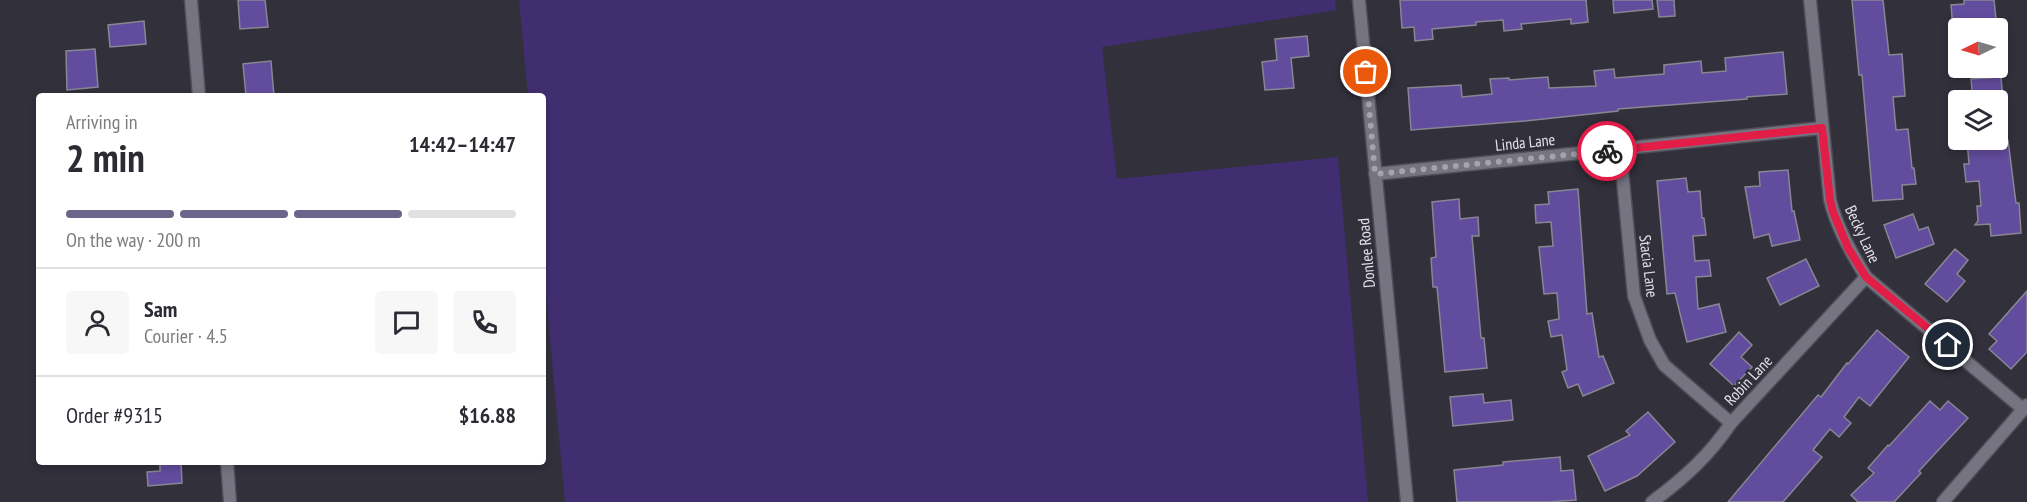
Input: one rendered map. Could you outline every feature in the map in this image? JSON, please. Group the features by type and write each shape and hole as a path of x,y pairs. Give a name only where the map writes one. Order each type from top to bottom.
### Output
{"street":[{"path":"191,0 199,93"},
{"name":"Donlee Road","path":"1359,0 1407,502"},
{"name":"Becky Lane","path":"1810,0 1822,128 1833,212 1848,248 1866,277 2025,407"},
{"name":"Linda Lane","path":"1375,174 1822,128"},
{"name":"Stacia Lane","path":"1620,149 1634,296 1641,318 1664,365 1731,423"},
{"name":"Robin Lane","path":"1652,502 1675,485 1716,445 1731,423 1866,277"},
{"path":"1943,502 2025,407"},
{"path":"227,465 230,502"}],"shaded area":[{"path":"519,0 1335,0 1336,10 1102,47 1117,179 1338,157 1368,502 565,502 546,296 546,93 528,93"}],"building":[{"path":"238,0 265,0 268,27 240,29"},
{"path":"1400,0 1586,0 1588,22 1571,24 1571,19 1521,24 1522,29 1504,31 1503,20 1476,22 1476,25 1432,29 1433,39 1415,41 1414,27 1402,28"},
{"path":"1613,0 1652,0 1653,9 1614,13"},
{"path":"1657,0 1674,0 1675,16 1659,17"},
{"path":"1852,0 1883,0 1889,55 1902,54 1905,96 1893,97 1896,130 1908,129 1916,184 1902,185 1903,199 1873,201 1862,75 1859,75"},
{"path":"1964,0 1994,0 1996,18 1952,18 1951,5 1964,4"},
{"path":"144,21 146,44 110,47 108,25"},
{"path":"1307,36 1309,56 1291,58 1294,88 1265,90 1262,62 1277,60 1275,39"},
{"path":"95,49 98,87 67,90 66,51"},
{"path":"1783,52 1787,94 1618,109 1618,111 1525,121 1411,130 1408,88 1461,85 1462,97 1492,94 1490,79 1548,77 1549,88 1596,86 1594,71 1614,69 1615,78 1664,74 1664,65 1701,61 1702,73 1726,71 1725,58"},
{"path":"271,61 274,93 246,93 243,64"},
{"path":"2001,78 2002,90 1972,90 1971,79"},
{"path":"2008,140 2016,203 2019,203 2021,233 1991,236 1990,224 1975,225 1978,221 1977,206 1981,206 1979,181 1966,182 1964,164 1969,164 1968,150 2008,150"},
{"path":"1788,170 1792,211 1794,211 1800,240 1772,246 1769,234 1754,238 1745,187 1760,186 1759,172"},
{"path":"1686,178 1688,192 1700,191 1706,235 1693,236 1695,261 1709,260 1711,276 1696,277 1698,309 1719,304 1726,332 1687,342 1675,293 1667,294 1657,181"},
{"path":"1578,189 1587,314 1592,313 1599,357 1603,356 1614,383 1583,396 1578,384 1568,388 1562,372 1567,370 1562,335 1551,337 1548,321 1559,319 1557,293 1544,294 1539,247 1553,246 1551,222 1536,223 1535,205 1549,204 1548,192"},
{"path":"1459,199 1460,219 1478,217 1479,236 1472,236 1481,338 1484,338 1487,368 1445,372 1437,287 1433,287 1431,258 1436,257 1432,202"},
{"path":"1913,214 1919,230 1928,227 1934,244 1896,258 1884,225"},
{"path":"1955,249 1968,260 1957,274 1965,281 1947,302 1925,284"},
{"path":"1806,259 1819,286 1780,305 1767,278"},
{"path":"2027,291 2027,352 2011,369 1989,349 1997,341 1989,334"},
{"path":"1877,330 1909,357 1870,406 1859,397 1844,417 1851,423 1839,437 1830,429 1813,450 1822,457 1783,502 1728,502 1818,395 1821,397 1847,363"},
{"path":"1739,332 1752,345 1741,357 1752,367 1734,386 1710,364"},
{"path":"1483,394 1484,403 1511,400 1513,420 1453,426 1450,397"},
{"path":"1930,401 1940,410 1948,401 1968,418 1894,502 1858,502 1851,495 1874,473 1868,468"},
{"path":"1648,412 1675,442 1637,476 1605,491 1588,456 1630,435 1626,431"},
{"path":"1560,457 1561,471 1573,470 1576,500 1457,502 1454,470 1503,465 1503,462"},
{"path":"160,465 181,465 182,483 148,486 147,472 160,471"}],"way so far":[{"path":"1366,72 1375,174 1607,151"}],"route":[{"path":"1607,151 1822,128 1830,200 1848,248 1866,277 1948,345"}]}
